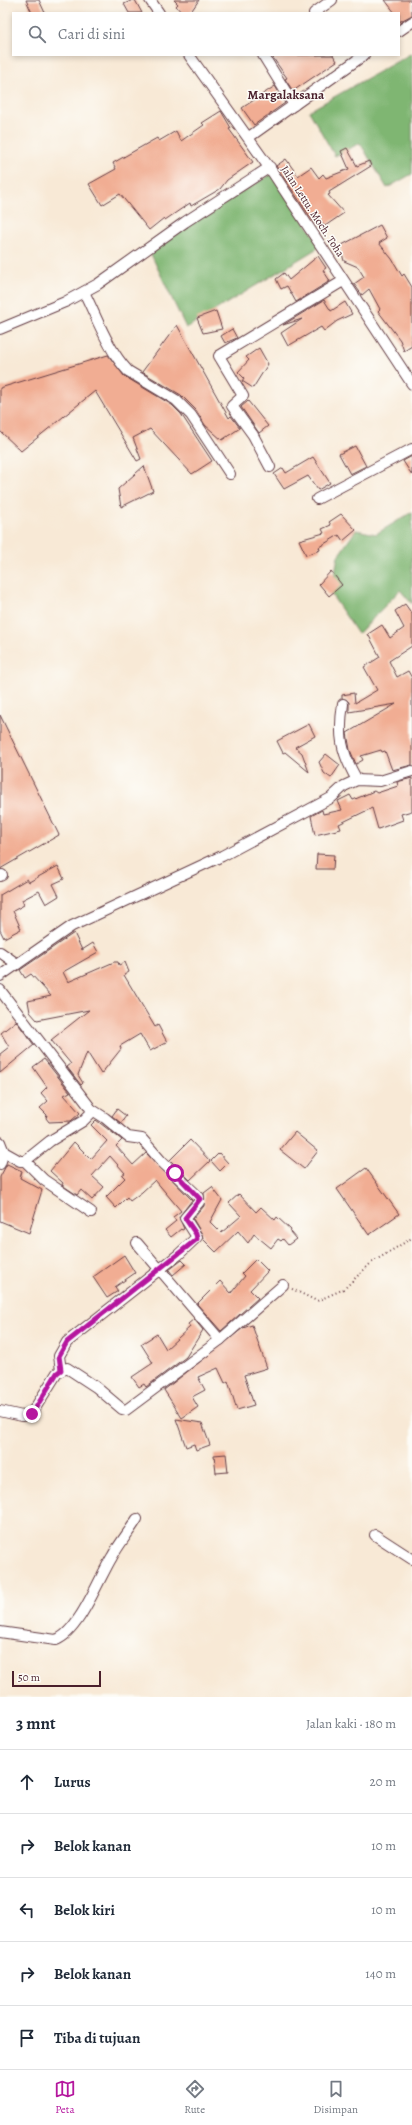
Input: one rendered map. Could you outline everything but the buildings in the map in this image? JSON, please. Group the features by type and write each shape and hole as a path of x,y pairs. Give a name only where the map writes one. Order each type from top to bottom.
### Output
{"street":[{"path":"150,0 158,12"},
{"path":"315,12 332,0"},
{"path":"400,30 412,22"},
{"name":"Jalan Lettu. Moch. Toha","path":"190,56 249,137 412,384"},
{"path":"264,56 294,105"},
{"path":"249,137 363,56"},
{"path":"0,329 65,302 98,284 185,222 270,168"},
{"path":"270,467 253,435 232,406 243,396 219,356 343,281"},
{"path":"84,292 112,349 122,365 128,371 176,400 191,414 230,474"},
{"path":"317,500 412,449"},
{"path":"343,704 339,727 341,744 357,780"},
{"path":"0,976 72,926 222,856 331,798 344,786 357,780 380,781 412,771"},
{"path":"0,952 17,964"},
{"path":"0,990 91,1109 103,1116 128,1137 142,1140 200,1199 185,1218 196,1234 197,1239 67,1342 59,1356 61,1370"},
{"path":"25,1161 50,1141 83,1120 92,1112 91,1109"},
{"path":"0,1142 4,1152 20,1161 25,1161 44,1180 91,1212"},
{"path":"0,1164 4,1152"},
{"path":"137,1243 220,1340"},
{"path":"0,1411 22,1416 32,1414 57,1373 61,1370 71,1370 122,1409 126,1410 220,1340 283,1285"},
{"path":"0,1632 56,1640 64,1637 80,1616 103,1577 110,1559 137,1519"},
{"path":"375,1535 412,1559"}],"path":[{"path":"283,1285 317,1301 344,1289 371,1263 412,1238"}],"green space":[{"path":"412,53 412,174 387,188 360,143 335,156 309,111"},
{"path":"273,173 321,246 186,328 148,248"},
{"path":"412,512 412,604 400,590 358,634 331,594 338,556 356,530 376,534"}],"district":[{"name":"Margalaksana","path":"286,94"}],"route":[{"path":"32,1414 36,1410 57,1373 61,1370 59,1356 67,1342 197,1239 196,1234 186,1220 185,1216 199,1202 200,1199 175,1173"}]}
